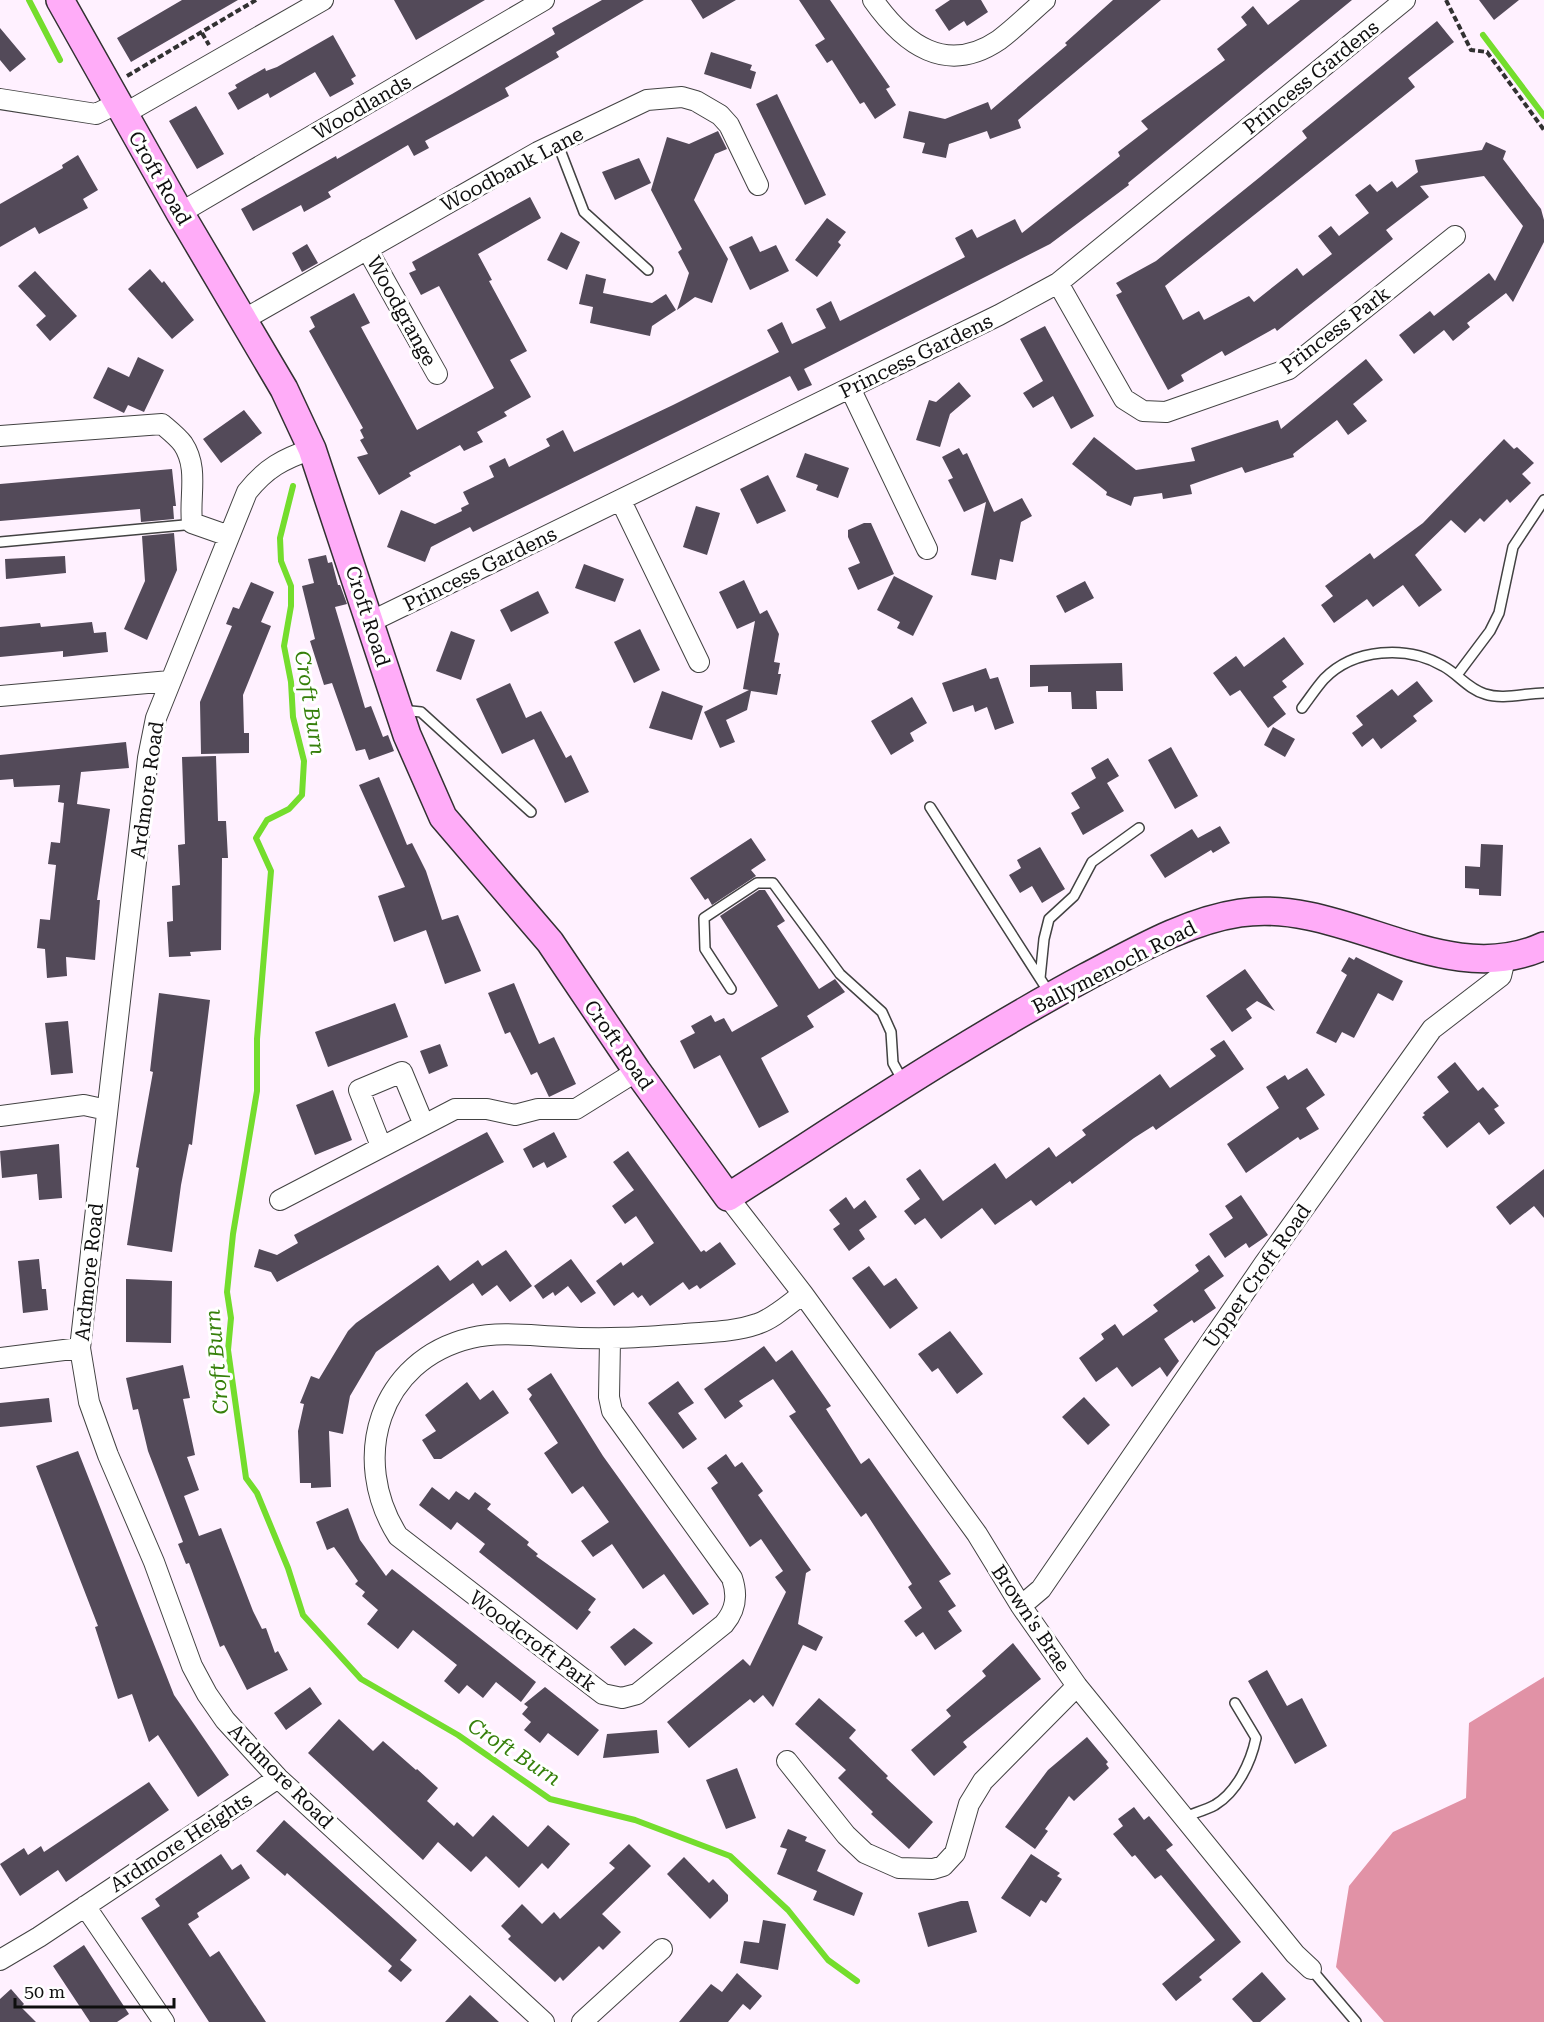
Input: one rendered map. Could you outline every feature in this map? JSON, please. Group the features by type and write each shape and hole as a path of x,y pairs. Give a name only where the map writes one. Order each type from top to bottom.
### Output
{"street":[{"name":"Croft Road","path":"60,0 180,213 284,389 312,449 398,710 443,817 549,942 637,1071 728,1197"},
{"path":"0,99 96,114 117,101 323,0"},
{"name":"Woodlands","path":"180,213 544,0"},
{"path":"873,0 889,22 911,43 940,54 956,54 971,52 999,39 1045,0"},
{"name":"Princess Gardens","path":"370,622 621,501 1058,283 1405,0"},
{"name":"Woodbank Lane","path":"243,320 557,142 647,100 682,97 709,107 729,125 758,185"},
{"name":"Princess Park","path":"1058,283 1124,399 1143,411 1166,412 1288,369 1455,236"},
{"name":"Woodgrange","path":"367,249 437,374"},
{"path":"850,388 927,549"},
{"path":"0,436 162,424 183,444 194,472 190,507 192,523 229,536"},
{"name":"Ardmore Road","path":"312,449 290,456 262,473 247,492 156,718 148,758 80,1348 89,1402 192,1666 225,1720 278,1778 544,2022"},
{"path":"621,501 699,662"},
{"path":"0,696 170,681"},
{"name":"Ballymenoch Road","path":"728,1197 905,1085 1046,987 1192,926 1241,913 1294,912 1453,955 1505,959 1544,946"},
{"name":"Upper Croft Road","path":"1021,1606 1041,1589 1264,1264 1432,1029 1501,976 1505,959"},
{"path":"280,1200 455,1109 487,1108 515,1114 538,1109 576,1109 637,1071"},
{"path":"381,1146 359,1090 402,1072 424,1125"},
{"path":"0,1116 84,1106 107,1110"},
{"name":"Brown's Brae","path":"728,1197 803,1294 977,1534 1021,1606 1077,1686 1295,1954 1311,1969"},
{"name":"Woodcroft Park","path":"610,1340 609,1396 612,1411 732,1578 736,1594 733,1610 724,1624 644,1690 622,1698 612,1697 596,1689 398,1536 388,1520 381,1501 373,1463 376,1434 385,1407 406,1374 437,1350 455,1342 494,1335 610,1340 735,1330 760,1324 803,1294"},
{"path":"0,1358 80,1348"},
{"path":"787,1761 846,1835 865,1853 899,1868 933,1869 943,1866 955,1853 969,1804 983,1781 1077,1686"},
{"name":"Ardmore Heights","path":"0,1960 39,1938 278,1778"},
{"path":"85,1906 164,2022"},
{"path":"582,2022 662,1949"}],"lane":[{"path":"557,142 584,212 648,270"},
{"path":"1457,675 1490,632 1499,613 1513,547 1544,500"},
{"path":"0,542 196,524"},
{"path":"1302,708 1324,679 1336,669 1372,655 1413,654 1429,659 1485,695 1544,693"},
{"path":"398,710 421,712 531,812"},
{"path":"930,807 1046,987"},
{"path":"1046,987 1044,939 1049,919 1074,896 1092,862 1139,828"},
{"path":"731,989 705,949 704,918 757,883 773,884 840,974 882,1012 891,1032 893,1063 905,1085"},
{"path":"1185,1817 1216,1805 1230,1792 1252,1756 1256,1738 1235,1703"},
{"name":"Brown's Brae","path":"1311,1969 1356,2022"}],"path":[{"path":"117,101 256,0"},
{"path":"1446,0 1471,50 1487,52 1544,130"}],"shaded area":[{"path":"1544,1677 1544,2022 1384,2022 1336,1967 1349,1886 1393,1832 1466,1798 1469,1723"}],"building":[{"path":"182,0 238,0 131,62 117,38"},
{"path":"394,0 485,0 416,40"},
{"path":"602,0 644,0 556,52 559,57 505,88 509,96 425,141 429,148 414,156 408,145 328,192 331,197 304,212 301,205 253,231 241,209 336,156 337,159 452,94 555,34 552,28"},
{"path":"691,0 736,0 703,19"},
{"path":"799,0 830,0 890,87 886,89 896,105 875,119 864,102 860,104 832,60 827,63 815,45 825,39"},
{"path":"950,0 981,0 988,12 967,26 964,21 949,31 935,10"},
{"path":"1113,0 1161,0 1018,120 1021,128 990,139 987,131 949,144 946,158 922,153 925,143 903,138 909,111 945,119 988,102 991,110 1067,45 1065,43"},
{"path":"1300,0 1352,0 1128,183 1129,185 1050,244 804,369 812,385 798,391 790,376 473,532 470,527 431,547 425,562 387,547 401,510 435,524 462,511 461,508 469,504 463,492 494,477 489,466 505,458 509,467 550,446 546,439 563,430 574,452 673,405 779,352 767,330 782,322 792,344 826,328 816,309 831,301 840,321 965,257 955,238 972,229 977,238 1015,219 1022,233 1120,156 1118,152 1148,129 1141,121 1225,60 1217,49 1247,25 1241,17 1253,6 1268,25"},
{"path":"1479,0 1519,0 1494,20"},
{"path":"1437,21 1454,42 1408,78 1415,87 1165,286 1183,320 1199,311 1204,320 1249,296 1254,302 1297,268 1303,276 1332,254 1318,236 1331,226 1339,236 1369,213 1355,195 1370,184 1377,192 1392,181 1397,188 1418,172 1415,160 1482,150 1486,142 1506,151 1503,159 1541,209 1544,220 1544,242 1513,302 1506,293 1467,323 1470,327 1453,341 1444,330 1414,354 1399,335 1430,311 1434,316 1489,273 1495,281 1523,226 1484,176 1420,186 1429,197 1386,230 1393,239 1277,331 1275,328 1225,356 1222,351 1181,375 1184,381 1168,390 1116,295 1122,292 1116,283 1156,261 1260,177 1307,138 1302,131"},
{"path":"0,28 26,59 10,72 0,60"},
{"path":"333,35 356,76 351,79 354,84 330,97 315,72 270,98 268,93 238,110 228,93 237,88 235,85 265,68 266,71 277,67"},
{"path":"711,52 752,65 750,70 756,72 751,89 704,74"},
{"path":"777,94 826,195 805,205 756,104"},
{"path":"196,106 224,154 197,169 169,121"},
{"path":"718,131 727,149 715,154 694,200 728,259 712,303 695,297 677,310 689,273 678,252 682,249 651,190 667,137 689,144"},
{"path":"78,155 98,190 83,199 88,208 39,234 35,227 0,247 0,204 63,168 62,165"},
{"path":"639,158 651,183 615,200 602,172"},
{"path":"530,197 541,218 478,254 492,280 489,281 527,351 510,360 531,397 504,412 507,416 477,432 483,442 464,451 460,445 409,473 411,476 379,495 357,457 368,454 360,440 364,438 360,430 363,428 309,331 315,327 310,317 354,293 370,323 361,327 417,430 494,388 439,286 421,295 409,273 416,270 412,262"},
{"path":"827,218 846,232 838,242 841,245 817,277 795,260"},
{"path":"561,232 580,242 567,270 547,260"},
{"path":"752,236 760,252 776,245 789,271 750,290 729,247"},
{"path":"307,244 318,263 302,272 292,253"},
{"path":"150,269 162,283 164,281 194,320 172,339 128,289"},
{"path":"35,271 77,316 50,341 36,325 46,316 18,286"},
{"path":"586,274 606,279 603,293 652,303 666,294 676,310 652,326 650,336 590,323 593,307 579,304"},
{"path":"1045,326 1094,416 1071,429 1053,396 1033,408 1023,393 1043,381 1020,339"},
{"path":"138,357 164,370 144,412 128,405 124,413 93,398 108,367 129,377"},
{"path":"1366,359 1383,380 1353,404 1367,421 1348,435 1337,420 1293,454 1294,457 1245,473 1242,467 1190,485 1192,494 1163,499 1162,493 1134,497 1131,506 1106,495 1107,492 1072,464 1094,437 1136,470 1195,461 1191,448 1278,420 1281,429"},
{"path":"959,382 971,396 950,414 940,447 916,440 929,400 936,402"},
{"path":"244,410 262,433 221,463 203,439"},
{"path":"1504,439 1514,449 1517,447 1534,463 1522,474 1531,483 1510,503 1507,499 1484,522 1480,518 1465,533 1451,520 1415,555 1442,590 1419,607 1403,585 1373,607 1367,599 1334,623 1321,605 1333,596 1325,586 1370,553 1374,559 1423,523"},
{"path":"959,448 963,455 967,453 994,512 1022,498 1032,516 1021,522 1013,562 1000,559 996,580 971,575 986,502 964,512 948,480 953,478 942,457"},
{"path":"805,453 849,468 838,498 816,490 818,485 796,477"},
{"path":"172,469 176,506 173,506 174,519 141,522 140,509 0,521 0,484"},
{"path":"768,475 786,511 757,524 740,489"},
{"path":"696,506 720,513 707,555 683,547"},
{"path":"864,523 871,523 894,574 858,590 848,568 860,563 848,537 848,530"},
{"path":"174,533 177,570 147,640 124,629 145,581 142,536"},
{"path":"326,555 328,563 332,562 338,585 340,585 347,604 335,607 365,708 371,706 383,737 388,735 394,751 369,760 365,749 356,751 332,683 324,685 310,641 315,639 302,586 314,583 308,559"},
{"path":"65,556 66,573 6,579 5,559"},
{"path":"584,564 624,579 615,602 575,588"},
{"path":"894,576 933,596 913,636 897,628 900,622 877,610"},
{"path":"744,580 760,614 767,610 779,634 774,662 780,663 778,674 781,674 777,695 751,691 747,710 726,720 735,742 720,748 704,712 749,690 743,689 755,621 737,629 719,592"},
{"path":"1085,581 1094,598 1065,613 1056,596"},
{"path":"251,582 274,592 261,622 271,626 243,695 244,733 249,733 249,753 201,754 200,702 232,626 226,624 233,607 239,609"},
{"path":"538,591 549,613 511,632 500,610"},
{"path":"92,622 94,633 106,632 108,652 63,657 63,651 0,657 0,627 40,623 41,627"},
{"path":"640,629 660,670 634,683 614,642"},
{"path":"451,631 475,640 461,680 436,671"},
{"path":"1284,637 1304,664 1282,681 1287,687 1273,697 1286,714 1268,728 1240,690 1230,696 1213,673 1236,656 1244,667"},
{"path":"1122,663 1123,691 1096,691 1097,709 1072,709 1071,692 1048,692 1048,686 1030,687 1030,665"},
{"path":"986,668 990,679 998,677 1014,723 995,730 987,707 975,712 973,705 953,712 942,683"},
{"path":"1417,681 1433,701 1413,716 1417,721 1381,749 1373,738 1362,747 1352,733 1363,725 1356,716 1392,689 1398,696"},
{"path":"510,683 526,718 541,711 566,758 571,755 589,792 565,803 534,739 502,754 476,699"},
{"path":"662,691 703,706 692,740 649,728"},
{"path":"912,697 927,723 910,733 914,741 891,755 871,721"},
{"path":"1273,727 1295,739 1285,757 1264,745"},
{"path":"126,742 129,768 81,772 77,804 110,809 97,900 100,900 95,960 66,957 67,976 47,978 45,949 37,948 40,919 50,920 56,865 48,864 51,842 60,843 64,803 58,802 60,785 14,787 13,779 0,780 0,755"},
{"path":"1171,747 1198,796 1175,809 1148,760"},
{"path":"216,756 218,821 226,821 228,858 222,858 221,950 190,952 191,956 169,957 167,922 173,921 172,886 180,885 178,845 185,844 182,757"},
{"path":"1108,758 1119,776 1107,783 1124,811 1083,835 1071,813 1080,808 1071,793 1096,778 1091,768"},
{"path":"379,777 407,845 412,843 426,871 442,920 458,915 481,971 445,984 426,930 394,942 378,896 405,887 359,785"},
{"path":"1220,826 1230,843 1213,853 1211,850 1165,878 1150,855 1192,829 1198,838"},
{"path":"751,838 766,860 751,870 756,876 712,905 708,898 705,900 690,878"},
{"path":"1481,844 1503,845 1501,896 1479,895 1479,889 1465,888 1465,866 1480,867"},
{"path":"1040,847 1065,889 1042,903 1032,886 1020,893 1009,875 1021,868 1017,860"},
{"path":"759,890 765,890 785,921 777,926 819,989 835,979 845,992 807,1016 814,1027 761,1058 789,1112 759,1128 720,1055 694,1069 680,1041 695,1033 691,1026 711,1015 715,1022 724,1018 732,1032 778,1006 720,916"},
{"path":"1349,957 1354,960 1356,957 1403,981 1393,1001 1378,993 1354,1038 1342,1032 1336,1043 1316,1033 1347,975 1341,971"},
{"path":"1245,969 1275,1011 1257,1001 1246,1009 1252,1018 1232,1032 1206,996"},
{"path":"514,983 539,1044 554,1037 576,1084 549,1097 537,1072 531,1075 510,1032 505,1034 488,993"},
{"path":"159,993 210,1000 192,1145 189,1144 181,1185 172,1252 127,1245 139,1168 136,1167 153,1072 150,1071"},
{"path":"395,1003 408,1037 328,1067 315,1032"},
{"path":"68,1021 73,1073 51,1075 45,1023"},
{"path":"1224,1040 1244,1069 1156,1130 1153,1126 1134,1138 1072,1184 1070,1181 1036,1206 1031,1200 995,1225 982,1208 941,1239 925,1218 915,1225 904,1211 920,1199 906,1179 920,1169 943,1201 995,1163 1006,1179 1049,1147 1056,1157 1086,1135 1082,1130 1160,1074 1170,1088 1216,1056 1210,1049"},
{"path":"440,1044 448,1066 429,1074 420,1051"},
{"path":"1455,1062 1478,1091 1483,1087 1499,1106 1494,1109 1505,1123 1489,1135 1479,1122 1447,1148 1422,1117 1425,1115 1423,1113 1449,1092 1437,1077"},
{"path":"1307,1068 1325,1095 1306,1108 1319,1129 1300,1140 1298,1137 1246,1173 1227,1144 1279,1108 1266,1087 1285,1075 1288,1080"},
{"path":"333,1090 352,1140 315,1155 296,1105"},
{"path":"487,1132 504,1162 277,1282 271,1272 254,1267 259,1249 277,1255 298,1243 294,1235"},
{"path":"554,1132 567,1157 547,1168 544,1162 533,1168 523,1149"},
{"path":"59,1144 62,1198 39,1200 37,1174 2,1178 0,1151"},
{"path":"628,1151 701,1252 704,1250 706,1252 720,1242 736,1264 700,1289 697,1285 689,1290 683,1282 650,1306 642,1295 638,1298 633,1292 614,1306 596,1281 621,1262 623,1266 654,1243 636,1216 625,1224 612,1206 634,1190 613,1162"},
{"path":"1544,1169 1544,1218 1534,1206 1510,1225 1496,1207"},
{"path":"1241,1195 1268,1235 1249,1248 1246,1243 1225,1258 1209,1234 1233,1218 1225,1206"},
{"path":"846,1197 854,1209 865,1200 877,1217 859,1230 865,1239 849,1251 833,1229 840,1224 829,1210"},
{"path":"506,1250 532,1286 510,1302 497,1285 482,1296 473,1283 376,1352 350,1396 343,1434 329,1431 331,1487 311,1488 311,1483 300,1483 298,1431 304,1404 300,1403 311,1376 319,1379 348,1331 438,1265 450,1281 478,1260 482,1266"},
{"path":"1209,1255 1224,1276 1204,1290 1216,1308 1194,1323 1192,1320 1164,1339 1179,1361 1167,1377 1160,1367 1132,1387 1117,1367 1096,1382 1079,1358 1104,1339 1101,1334 1115,1324 1123,1336 1158,1311 1153,1305 1199,1271 1195,1265"},
{"path":"39,1259 42,1289 46,1289 48,1310 23,1313 18,1261"},
{"path":"571,1259 596,1293 581,1303 568,1286 555,1296 553,1292 543,1299 534,1286"},
{"path":"869,1266 884,1286 896,1278 918,1308 890,1329 852,1278"},
{"path":"126,1279 172,1281 171,1343 126,1342"},
{"path":"950,1331 983,1374 957,1394 938,1368 932,1372 918,1354"},
{"path":"764,1346 776,1362 792,1350 831,1406 826,1409 861,1464 869,1458 951,1574 939,1581 956,1606 948,1611 962,1631 935,1650 923,1632 916,1637 904,1621 922,1608 908,1587 912,1584 866,1513 861,1517 789,1416 796,1412 773,1379 739,1401 743,1406 725,1419 704,1389"},
{"path":"183,1365 190,1398 183,1399 195,1455 187,1457 199,1490 184,1496 199,1536 221,1528 253,1611 262,1629 266,1628 275,1653 278,1651 288,1670 247,1690 224,1645 220,1647 189,1563 186,1564 178,1544 183,1542 148,1451 138,1409 133,1410 126,1378"},
{"path":"551,1373 603,1456 709,1604 693,1615 664,1574 643,1589 612,1544 593,1557 581,1541 609,1522 583,1486 572,1494 544,1453 558,1443 529,1399 532,1395 527,1389"},
{"path":"678,1381 694,1403 678,1413 697,1439 683,1449 648,1403"},
{"path":"467,1382 480,1400 493,1390 509,1413 441,1459 434,1459 422,1440 436,1431 425,1415"},
{"path":"1084,1397 1110,1425 1088,1445 1062,1417"},
{"path":"49,1398 52,1422 0,1427 0,1403"},
{"path":"78,1451 174,1695 229,1775 198,1797 158,1735 149,1742 132,1694 118,1699 95,1627 98,1626 36,1466"},
{"path":"726,1454 735,1467 742,1462 763,1491 758,1495 811,1570 806,1573 798,1624 823,1637 816,1651 803,1645 773,1707 763,1695 754,1703 750,1699 689,1748 667,1722 743,1659 750,1666 786,1592 775,1577 783,1571 761,1539 750,1547 711,1488 718,1483 707,1468"},
{"path":"432,1487 449,1500 456,1491 469,1500 475,1492 491,1504 487,1509 529,1542 527,1545 538,1554 536,1556 596,1599 588,1610 591,1612 577,1630 479,1552 485,1544 457,1522 451,1530 419,1505"},
{"path":"348,1508 360,1540 386,1576 392,1569 536,1682 521,1702 496,1682 483,1698 467,1685 459,1694 444,1681 457,1665 413,1630 398,1649 367,1624 378,1610 362,1596 365,1592 355,1584 358,1581 334,1547 327,1550 316,1522"},
{"path":"634,1628 653,1643 625,1666 610,1647"},
{"path":"1013,1643 1041,1679 963,1742 967,1747 934,1776 911,1750 951,1716 946,1710 986,1676 982,1671"},
{"path":"1267,1670 1287,1706 1302,1698 1327,1746 1295,1764 1248,1681"},
{"path":"310,1687 322,1704 286,1730 274,1713"},
{"path":"545,1687 599,1730 578,1756 548,1733 540,1743 524,1730 531,1722 522,1714 528,1707 524,1704"},
{"path":"819,1698 856,1730 849,1738 888,1776 886,1778 933,1822 909,1849 871,1814 873,1812 838,1778 846,1770 795,1724"},
{"path":"339,1719 373,1751 383,1741 417,1769 438,1788 427,1801 454,1826 457,1822 473,1837 493,1815 528,1847 548,1825 570,1844 548,1869 542,1863 519,1888 486,1856 471,1872 438,1842 423,1860 308,1753"},
{"path":"657,1730 659,1753 603,1758 607,1734"},
{"path":"1087,1737 1108,1762 1106,1764 1109,1768 1074,1801 1069,1796 1045,1829 1048,1831 1035,1849 1005,1827 1048,1770"},
{"path":"737,1768 756,1818 726,1829 706,1780"},
{"path":"149,1782 169,1810 66,1882 58,1870 20,1896 0,1864 24,1848 28,1855 41,1846 44,1852"},
{"path":"1134,1807 1144,1820 1149,1816 1173,1845 1166,1850 1241,1942 1199,1977 1202,1980 1176,2001 1162,1984 1215,1940 1161,1875 1155,1879 1135,1855 1132,1857 1113,1834 1123,1826 1118,1819"},
{"path":"284,1820 417,1940 400,1960 412,1970 401,1982 388,1971 392,1966 287,1873 285,1876 256,1851"},
{"path":"788,1829 807,1837 805,1841 826,1850 817,1871 863,1893 854,1916 813,1900 817,1891 777,1874 787,1849 780,1847"},
{"path":"629,1844 651,1866 602,1914 621,1932 603,1950 599,1946 563,1981 560,1977 555,1982 508,1939 511,1936 501,1926 522,1904 542,1924 554,1912 560,1919 615,1868 609,1863"},
{"path":"221,1854 232,1870 241,1864 250,1878 197,1913 199,1917 188,1924 210,1957 219,1951 266,2022 209,2022 141,1918 160,1906 155,1899"},
{"path":"1031,1854 1060,1873 1057,1876 1062,1879 1046,1903 1041,1900 1030,1917 1001,1898"},
{"path":"684,1857 709,1883 713,1879 728,1895 728,1901 710,1919 667,1874"},
{"path":"968,1901 977,1932 928,1947 918,1913"},
{"path":"763,1920 786,1924 778,1970 740,1963 744,1941 759,1943"},
{"path":"84,1945 129,2014 117,2022 90,2022 53,1966"},
{"path":"1262,1972 1286,1999 1260,2022 1253,2022 1232,1999"},
{"path":"737,1973 762,1996 750,2010 743,2004 728,2022 679,2022 711,1984 722,1992"},
{"path":"11,1989 24,2004 21,2007 36,2022 0,2022 0,1999"},
{"path":"470,1995 499,2022 445,2022"}],"waterway":[{"name":"Croft Burn","path":"29,0 60,60"},
{"path":"1483,35 1544,116"},
{"name":"Croft Burn","path":"293,486 280,538 281,561 291,586 291,606 284,646 291,682 293,717 304,761 302,795 289,809 267,820 256,838 271,871 257,1039 257,1091 233,1234 227,1292 231,1318 228,1350 246,1478 257,1493 288,1568 303,1615 361,1679 458,1735 550,1799 635,1820 730,1856 788,1910 828,1960 857,1981"}]}
